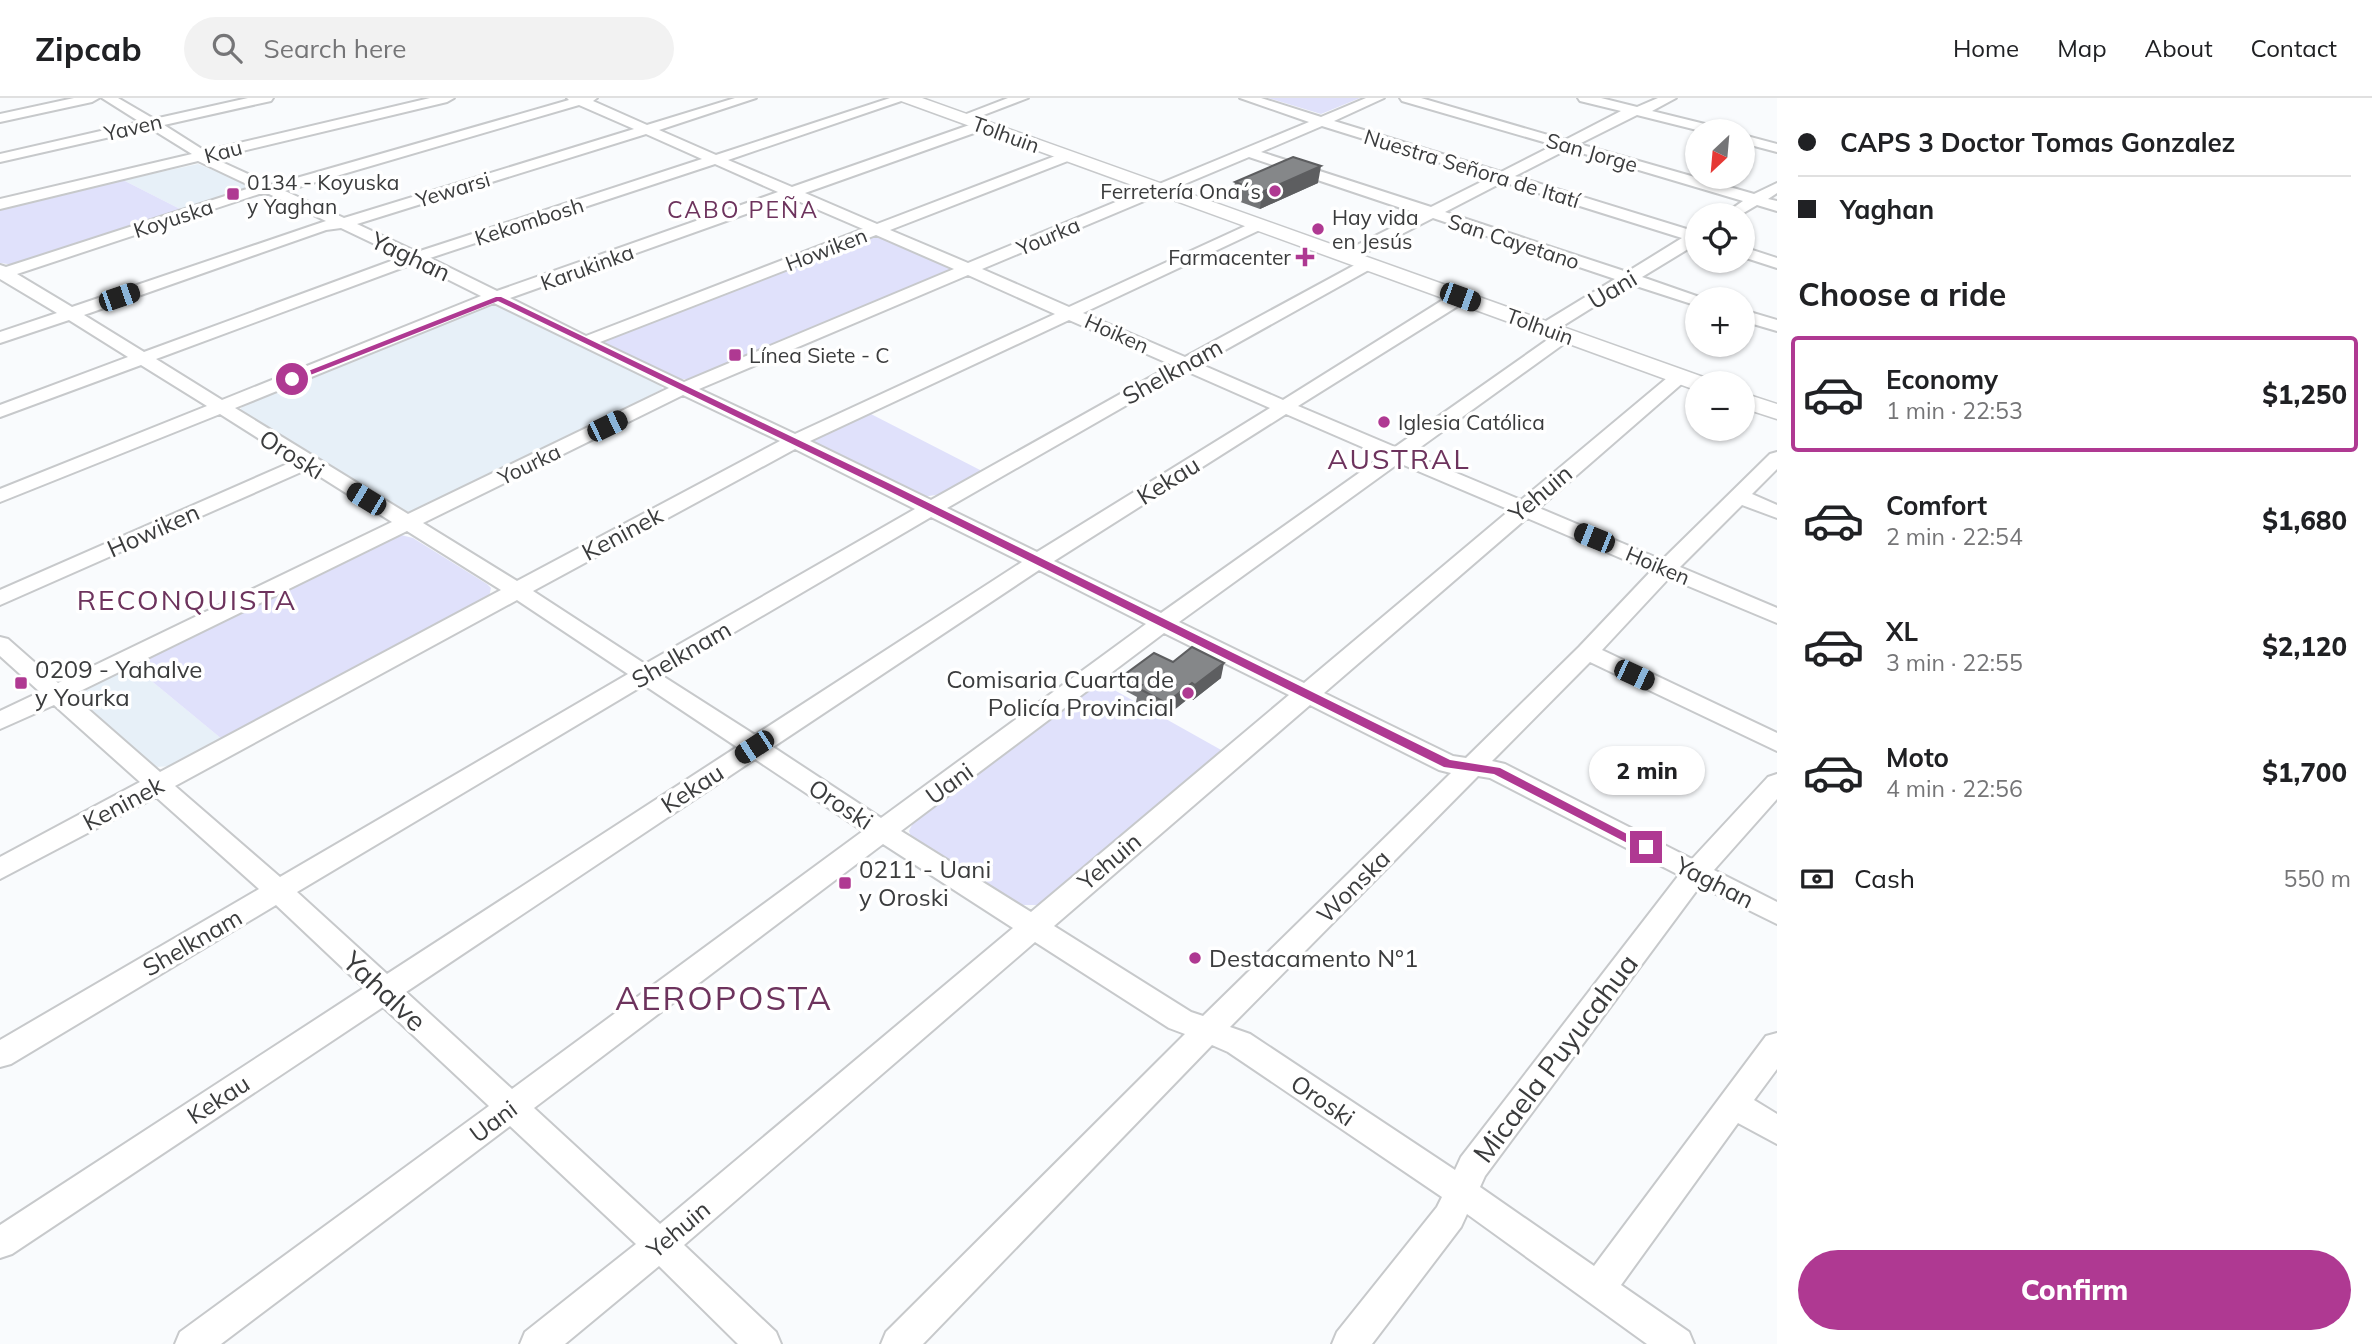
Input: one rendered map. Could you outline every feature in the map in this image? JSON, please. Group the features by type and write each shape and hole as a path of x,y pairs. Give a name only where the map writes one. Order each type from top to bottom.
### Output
{"street":[{"path":"0,118 92,98"},
{"name":"Yaghan","path":"109,98 198,151 200,157 418,258 1448,764 1496,770 1777,914"},
{"name":"Yaven","path":"0,158 266,98"},
{"name":"Kau","path":"0,204 447,98"},
{"name":"Yewarsi","path":"0,338 324,226 340,224 749,98"},
{"name":"Tolhuin","path":"905,98 1685,379"},
{"name":"Kekombosh","path":"0,411 405,261 905,98"},
{"path":"963,118 1021,98"},
{"name":"Nuestra Señora de Itatí","path":"1247,98 1685,234"},
{"name":"Yourka","path":"0,721 682,389 1377,98"},
{"name":"San Jorge","path":"1407,98 1777,206"},
{"path":"1585,98 1685,123"},
{"path":"1347,256 1636,111 1669,98"},
{"name":"Hoiken","path":"581,99 1284,407 1777,616"},
{"name":"Koyuska","path":"2,272 258,190 271,190 581,99"},
{"name":"Karukinka","path":"0,496 487,300 983,125"},
{"path":"1755,138 1777,130"},
{"path":"1755,142 1777,148"},
{"name":"San Cayetano","path":"1251,153 1685,297"},
{"name":"Howiken","path":"585,342 1068,156"},
{"path":"1750,203 1777,187"},
{"name":"Keninek","path":"0,869 794,441 1259,225"},
{"name":"Uani","path":"194,1344 1162,623 1559,339 1552,325 1685,244"},
{"path":"1755,256 1777,263"},
{"name":"Shelknam","path":"0,1055 930,508 1185,363 1368,264"},
{"name":"Oroski","path":"2,272 306,463 516,590 882,831 1180,1020 1239,1043 1460,1191 1676,1344"},
{"name":"Kekau","path":"0,1243 1037,562 1460,297"},
{"path":"1755,319 1777,326"},
{"name":"Yehuin","path":"538,1344 660,1245 1521,509 1685,382"},
{"path":"1755,404 1777,412"},
{"name":"Wonska","path":"899,1344 1777,458"},
{"name":"Howiken","path":"0,598 306,463"},
{"path":"1739,496 1777,512"},
{"name":"Yahalve","path":"0,644 279,892 763,1344"},
{"path":"1587,652 1777,743"},
{"name":"Micaela Puyucahua","path":"1350,1344 1449,1217 1473,1167 1696,872 1777,783"},
{"path":"1599,1289 1777,1045"},
{"path":"1733,1103 1777,1131"}],"shaded area":[{"path":"1268,98 1360,98 1321,114"},
{"path":"198,164 247,184 248,189 184,211 123,180"},
{"path":"123,180 184,211 15,265 0,263 0,208"},
{"path":"871,236 881,236 954,268 690,379 678,379 605,344 606,338"},
{"path":"490,305 501,307 659,384 663,389 417,511 410,512 398,509 240,410 244,404"},
{"path":"867,412 982,471 942,494 922,497 814,444 814,437"},
{"path":"393,536 413,538 487,584 491,588 489,597 223,740 131,664"},
{"path":"131,664 223,740 172,766 155,767 149,764 79,698 85,688"},
{"path":"1100,682 1223,751 1038,905 1019,905 911,837 909,831 915,819"}],"building":[{"path":"1293,157 1321,166 1262,192 1235,182"},
{"path":"1192,647 1224,663 1166,703 1138,688 1142,685 1124,675 1154,653 1173,662"}],"place":[{"name":"Ferretería Ona´s","path":"1275,191"},
{"name":"0134 - Koyuska y Yaghan","path":"233,194"},
{"name":"Hay vida en Jesús","path":"1318,229"},
{"name":"Farmacenter","path":"1305,257"},
{"name":"Línea Siete - C","path":"735,355"},
{"name":"Iglesia Católica","path":"1384,422"},
{"name":"0209 - Yahalve y Yourka","path":"21,683"},
{"name":"Comisaria Cuarta de Policía Provincial","path":"1188,693"},
{"name":"0211 - Uani y Oroski","path":"845,883"},
{"name":"Destacamento N°1","path":"1195,958"}],"district":[{"name":"CABO PEÑA","path":"743,209"},
{"name":"AUSTRAL","path":"1399,458"},
{"name":"RECONQUISTA","path":"187,599"},
{"name":"AEROPOSTA","path":"724,997"}],"route":[{"path":"292,379 487,300 498,298 885,485 1448,764 1496,770 1646,847"}]}
